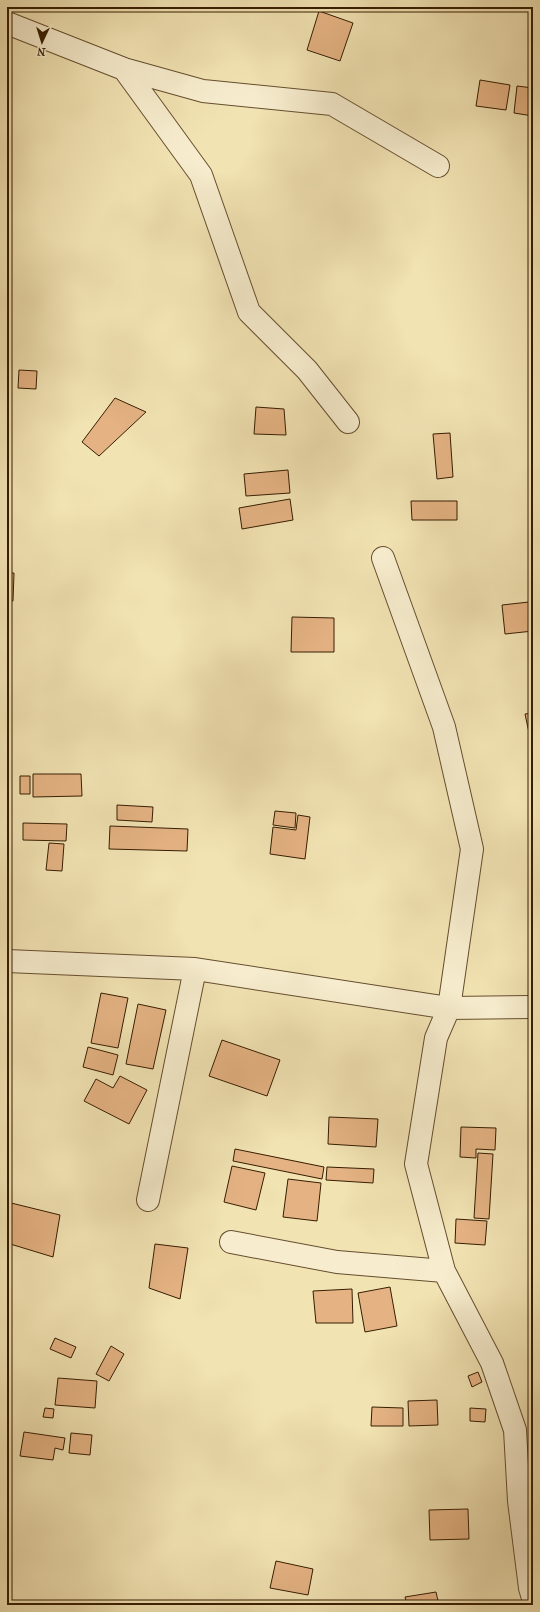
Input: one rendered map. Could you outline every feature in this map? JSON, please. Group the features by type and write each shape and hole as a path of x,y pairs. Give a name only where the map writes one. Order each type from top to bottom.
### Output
{"street":[{"path":"7,23 124,70 203,92 332,104 438,166"},
{"path":"124,70 201,175 249,312 307,370 348,422"},
{"path":"383,558 444,727 472,848 449,1008 436,1038 416,1164 444,1271 492,1363 515,1430 520,1501 530,1588 533,1598"},
{"path":"7,961 196,969 449,1008 533,1007"},
{"path":"148,1200 196,969"},
{"path":"231,1242 337,1262 444,1271"}],"building":[{"path":"319,11 353,23 340,61 307,50"},
{"path":"480,80 510,85 506,110 476,106"},
{"path":"517,86 533,88 533,116 514,113"},
{"path":"19,370 37,371 36,389 18,388"},
{"path":"115,398 146,412 99,456 82,442"},
{"path":"256,407 284,409 286,435 254,434"},
{"path":"450,433 453,477 437,479 433,434"},
{"path":"288,470 290,493 246,496 244,474"},
{"path":"290,499 293,520 242,529 239,508"},
{"path":"411,501 457,501 457,520 412,520"},
{"path":"7,573 14,573 13,601 7,601"},
{"path":"529,602 533,631 505,634 502,605"},
{"path":"292,617 334,618 334,652 291,652"},
{"path":"533,713 533,741 531,742 525,714"},
{"path":"33,774 81,774 82,796 33,797"},
{"path":"20,776 30,776 30,794 20,794"},
{"path":"117,805 153,807 152,822 117,820"},
{"path":"275,811 296,813 295,828 273,825"},
{"path":"298,815 310,817 305,859 270,854 273,827 296,830"},
{"path":"23,823 67,824 66,841 23,840"},
{"path":"110,826 188,829 187,851 109,849"},
{"path":"49,843 64,844 62,871 46,870"},
{"path":"101,993 128,998 118,1048 91,1043"},
{"path":"138,1004 166,1010 153,1069 126,1064"},
{"path":"222,1040 280,1060 267,1096 209,1076"},
{"path":"88,1047 118,1055 113,1075 83,1067"},
{"path":"120,1076 147,1090 129,1124 84,1101 96,1079 113,1088"},
{"path":"329,1117 378,1119 376,1147 328,1144"},
{"path":"461,1127 496,1128 495,1150 476,1149 476,1158 460,1157"},
{"path":"235,1149 324,1167 322,1179 233,1161"},
{"path":"478,1153 493,1154 489,1219 474,1218"},
{"path":"232,1166 265,1173 256,1210 224,1202"},
{"path":"327,1167 374,1169 373,1183 326,1180"},
{"path":"288,1179 321,1183 317,1221 283,1217"},
{"path":"7,1202 60,1215 53,1257 7,1243"},
{"path":"456,1219 487,1221 485,1245 455,1243"},
{"path":"155,1244 188,1248 180,1299 149,1288"},
{"path":"390,1287 397,1326 365,1332 358,1293"},
{"path":"352,1289 353,1323 316,1323 313,1291"},
{"path":"55,1338 76,1347 71,1358 50,1349"},
{"path":"111,1346 124,1354 109,1381 96,1374"},
{"path":"478,1372 482,1382 472,1387 468,1376"},
{"path":"58,1378 97,1381 95,1408 55,1405"},
{"path":"437,1400 438,1425 409,1426 408,1401"},
{"path":"372,1407 403,1408 403,1426 371,1426"},
{"path":"45,1408 54,1409 53,1418 43,1417"},
{"path":"470,1408 486,1409 485,1422 470,1421"},
{"path":"24,1432 65,1438 63,1450 55,1448 53,1460 20,1456"},
{"path":"71,1433 92,1435 90,1455 69,1453"},
{"path":"468,1509 469,1539 430,1540 429,1510"},
{"path":"276,1561 313,1569 308,1595 270,1588"},
{"path":"436,1592 439,1605 407,1605 405,1597"}]}
